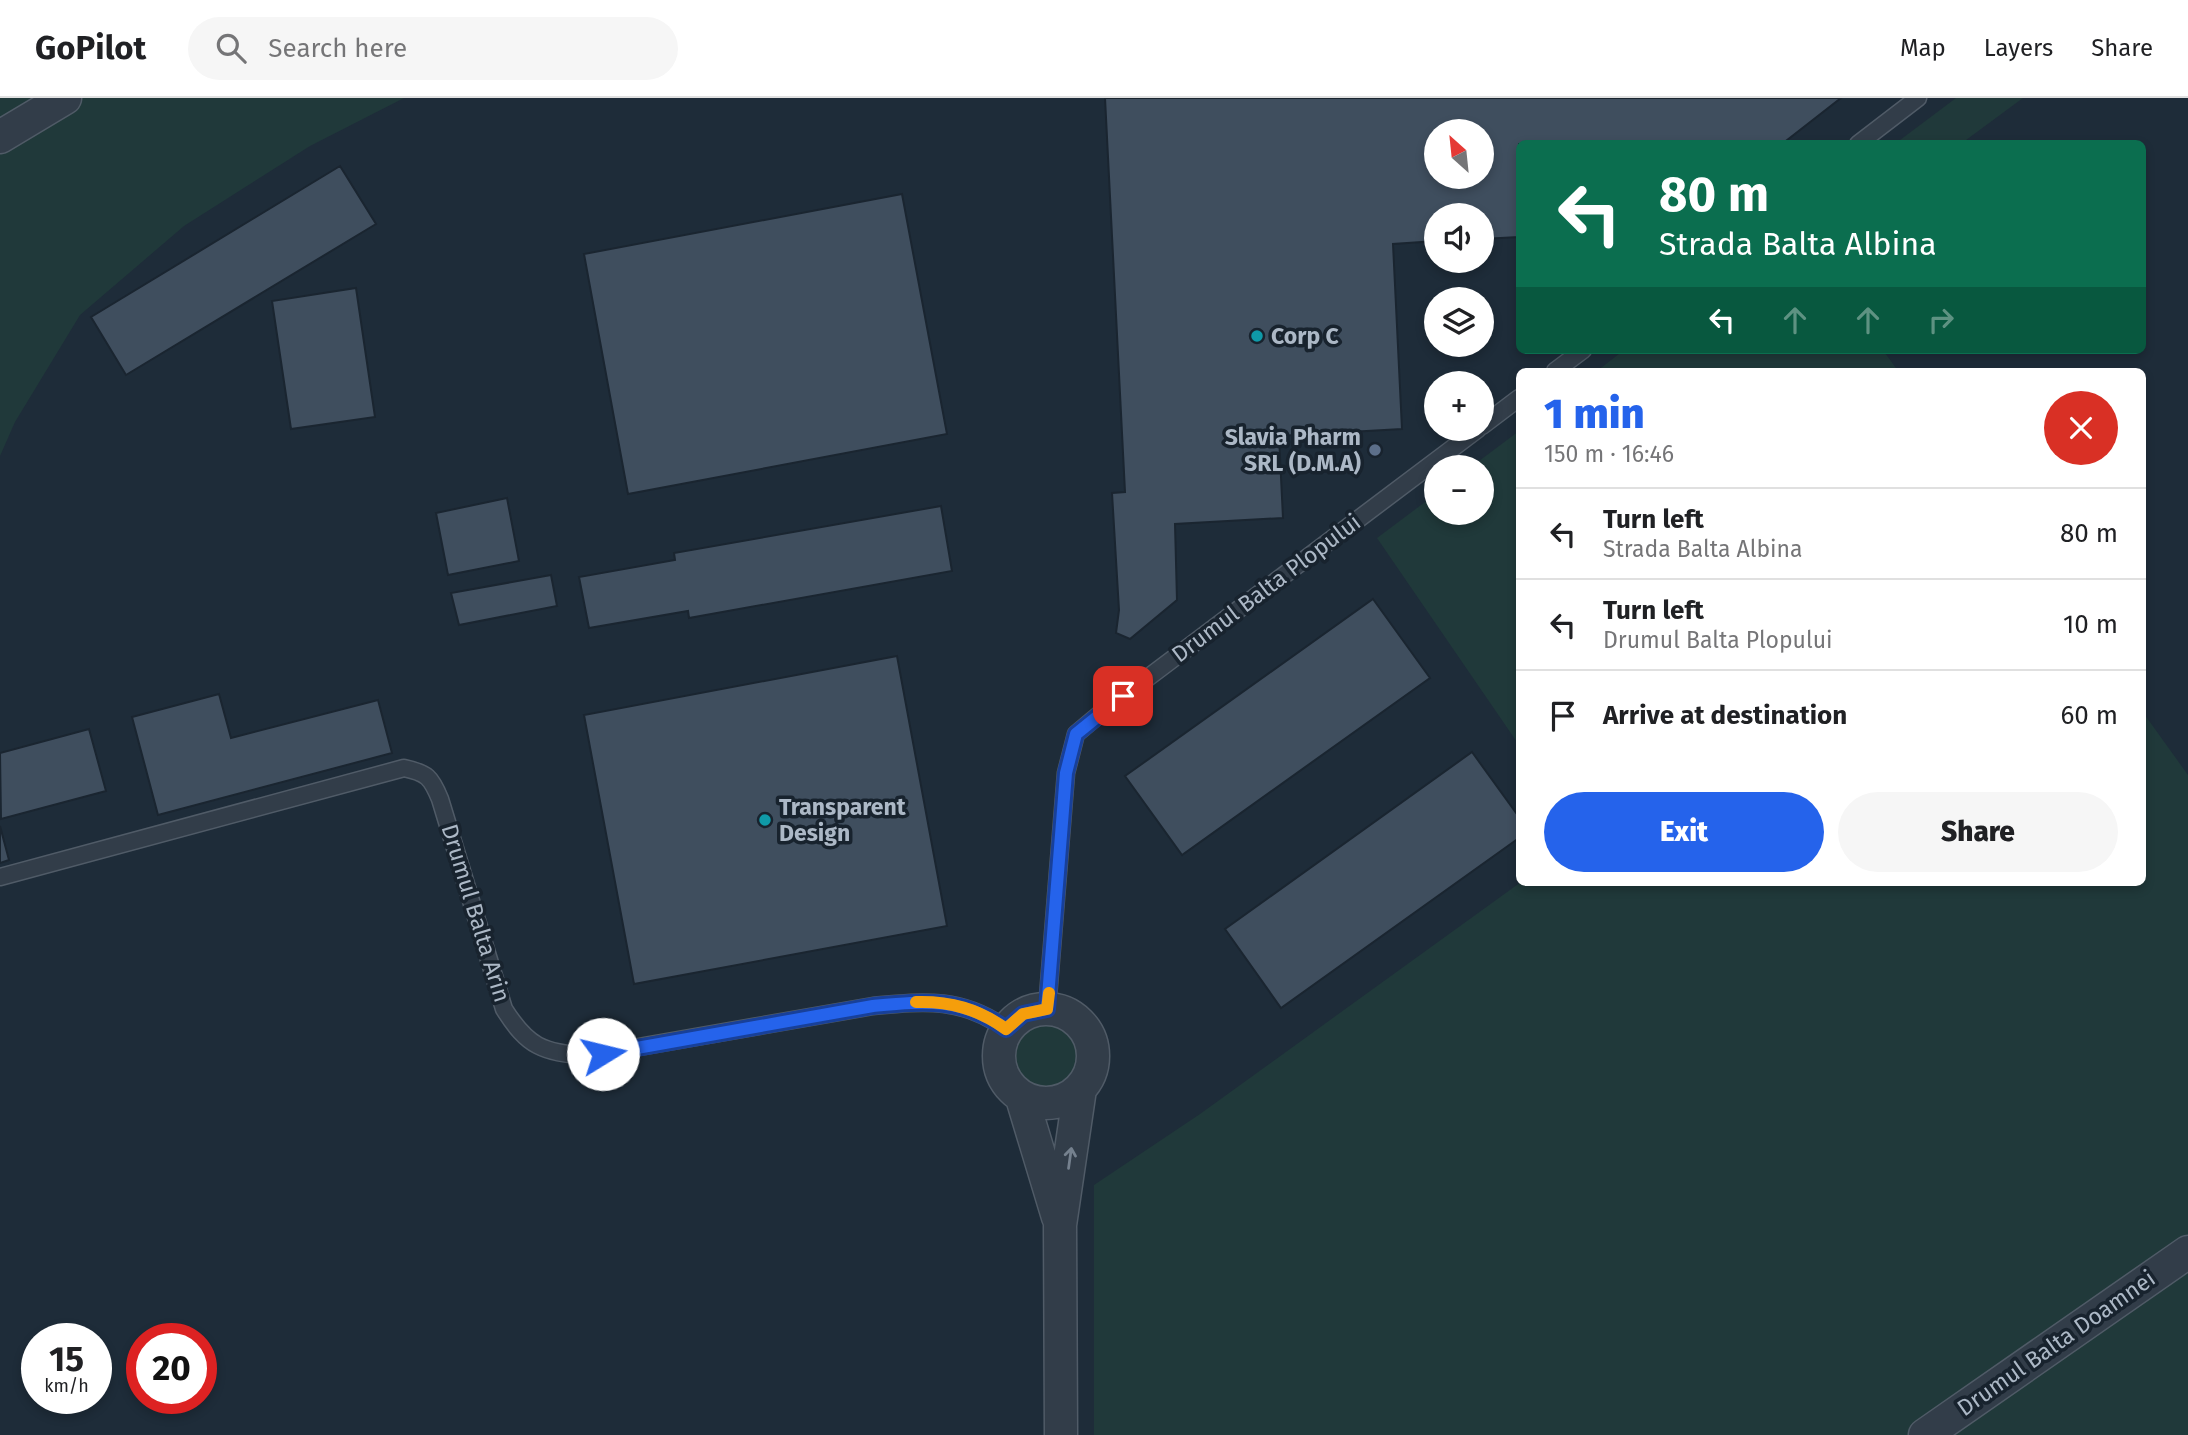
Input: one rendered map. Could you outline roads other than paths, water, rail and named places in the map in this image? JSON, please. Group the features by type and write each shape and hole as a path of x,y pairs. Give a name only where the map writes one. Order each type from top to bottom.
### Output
{"street":[{"path":"0,137 65,98"},
{"path":"1047,1009 1076,1019 1086,1031 1092,1045 1093,1061 1089,1076 1080,1089 1052,1104 1021,1098 1009,1087 1001,1074 999,1051 1006,1029 1023,1014 1047,1009"},
{"path":"1061,1435 1060,1225 1080,1089"},
{"path":"1021,1098 1060,1225"},
{"name":"Drumul Balta Doamnei","path":"1925,1435 2188,1252"}],"lane":[{"path":"1863,140 1918,98"},
{"path":"1559,368 1578,354"},
{"name":"Drumul Balta Plopului","path":"1494,417 1516,400"},
{"name":"Drumul Balta Plopului","path":"1047,1009 1066,773 1076,734 1461,441"},
{"name":"Drumul Balta Arin","path":"0,877 404,768 422,772 433,782 504,1009 519,1032 537,1045 558,1054 587,1056 873,1006 919,1002 968,1007 1006,1029"}],"place":[{"name":"Corp C","path":"1257,336"},
{"name":"Slavia Pharm SRL (D.M.A)","path":"1375,450"},
{"name":"Transparent Design","path":"765,820"}]}
